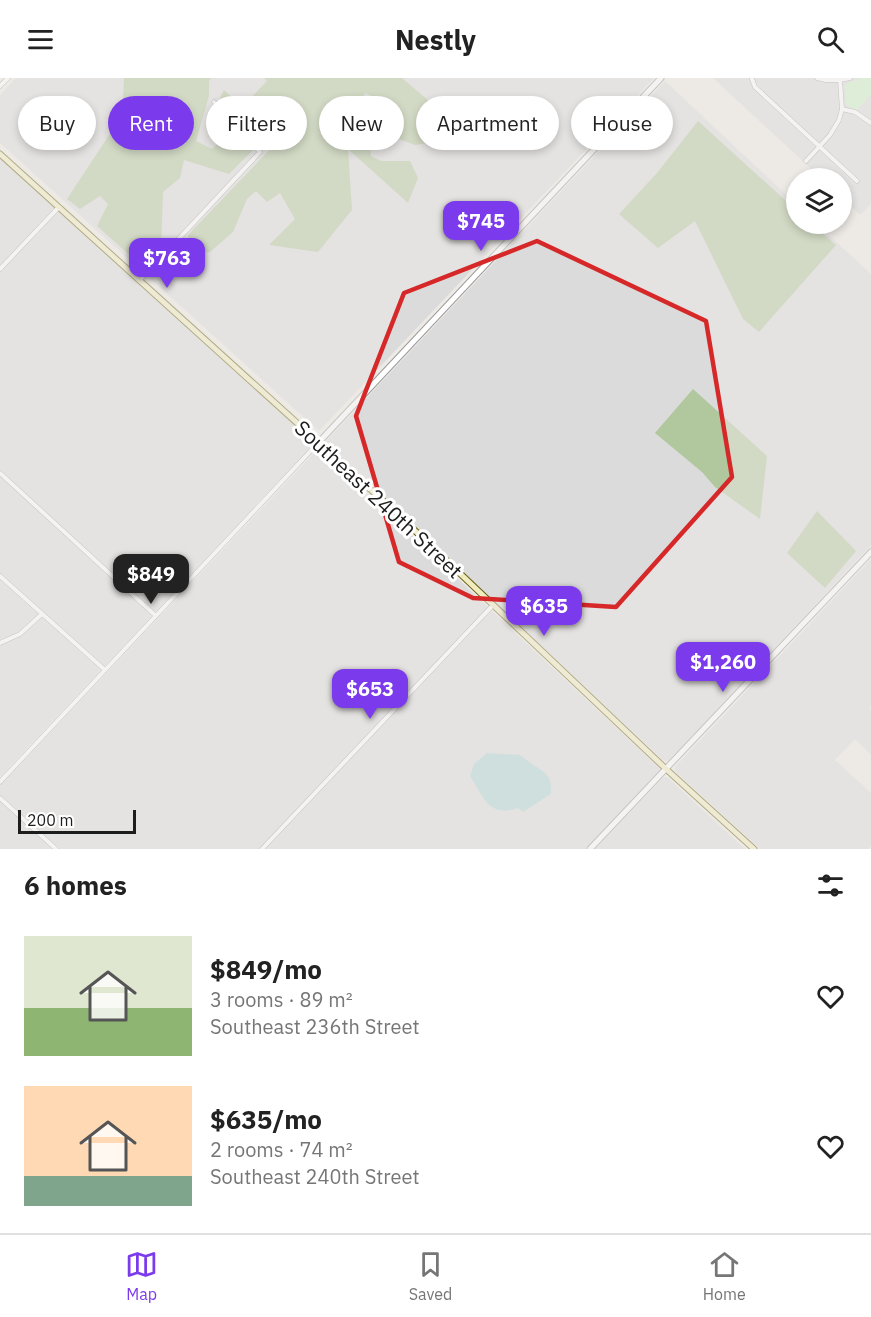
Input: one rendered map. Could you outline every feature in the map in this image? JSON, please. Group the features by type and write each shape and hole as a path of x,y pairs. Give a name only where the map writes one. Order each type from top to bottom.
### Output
{"main road":[{"name":"Southeast 240th Street","path":"0,154 412,528 666,769 754,849"}],"street":[{"path":"0,86 8,78"},
{"path":"0,782 661,78"},
{"path":"817,78 826,80 850,78"},
{"path":"752,79 755,87 857,181"},
{"path":"806,161 834,129 842,109 840,79"},
{"path":"842,109 855,112 867,118 871,123"},
{"path":"140,280 260,152 258,150"},
{"path":"0,270 60,207"},
{"path":"0,473 156,616"},
{"path":"590,849 871,552"},
{"path":"0,576 105,670"},
{"path":"262,849 493,605"},
{"path":"0,643 20,634 42,614"},
{"path":"0,798 56,849"}],"highlighted area":[{"path":"537,241 706,321 732,477 616,607 473,598 399,562 356,416 404,293"}],"shaded area":[{"path":"16,78 264,78 284,96 206,96 206,150 307,150 307,116 319,103 319,150 404,150 404,96 325,96 342,78 654,78 637,96 571,96 571,150 586,150 319,431 0,143 0,95"},
{"path":"713,78 871,78 871,204 860,215 852,207 852,168 810,168"},
{"path":"665,81 786,195 786,234 828,234 871,274 871,545 668,762 663,760 326,445 326,441 600,150 673,150 673,96 651,96"},
{"path":"0,157 313,442 313,445 0,777"},
{"path":"321,450 660,769 660,773 587,849 0,849 0,786 316,451"},
{"path":"871,559 871,705 869,708 871,710 871,755 855,739 835,760 871,793 871,846 868,849 760,849 675,771 675,767"},
{"path":"664,777 667,777 745,849 595,849"}],"green space":[{"path":"124,78 211,78 209,96 206,96 206,106 196,141 206,146 206,150 253,150 229,174 184,160 180,178 163,192 161,250 144,268 97,226 108,204 100,196 80,209 67,199 108,137 108,150 194,150 194,96 123,96"},
{"path":"264,78 402,78 423,96 416,96 416,145 404,141 404,96 371,96 366,93 363,96 319,96 319,150 348,150 352,210 318,252 269,245 295,219 280,193 267,202 256,191 247,199 233,232 210,252 189,251 188,235 269,150 307,150 307,96 253,96 267,81"},
{"path":"861,78 871,78 871,95 857,110 846,105 845,87 846,84"},
{"path":"224,90 230,96 221,96"},
{"path":"698,121 786,201 786,234 823,234 836,245 759,332 743,319 695,221 658,248 619,214 657,173"},
{"path":"349,150 371,150 371,156 381,161 410,161 418,178 408,203"},
{"path":"693,389 767,456 760,519 715,487 702,472 655,433"},
{"path":"817,511 856,551 825,588 787,553"}],"water":[{"path":"487,753 520,755 548,777 551,794 523,812 518,808 500,810 493,808 483,798 470,776 474,764"}]}
